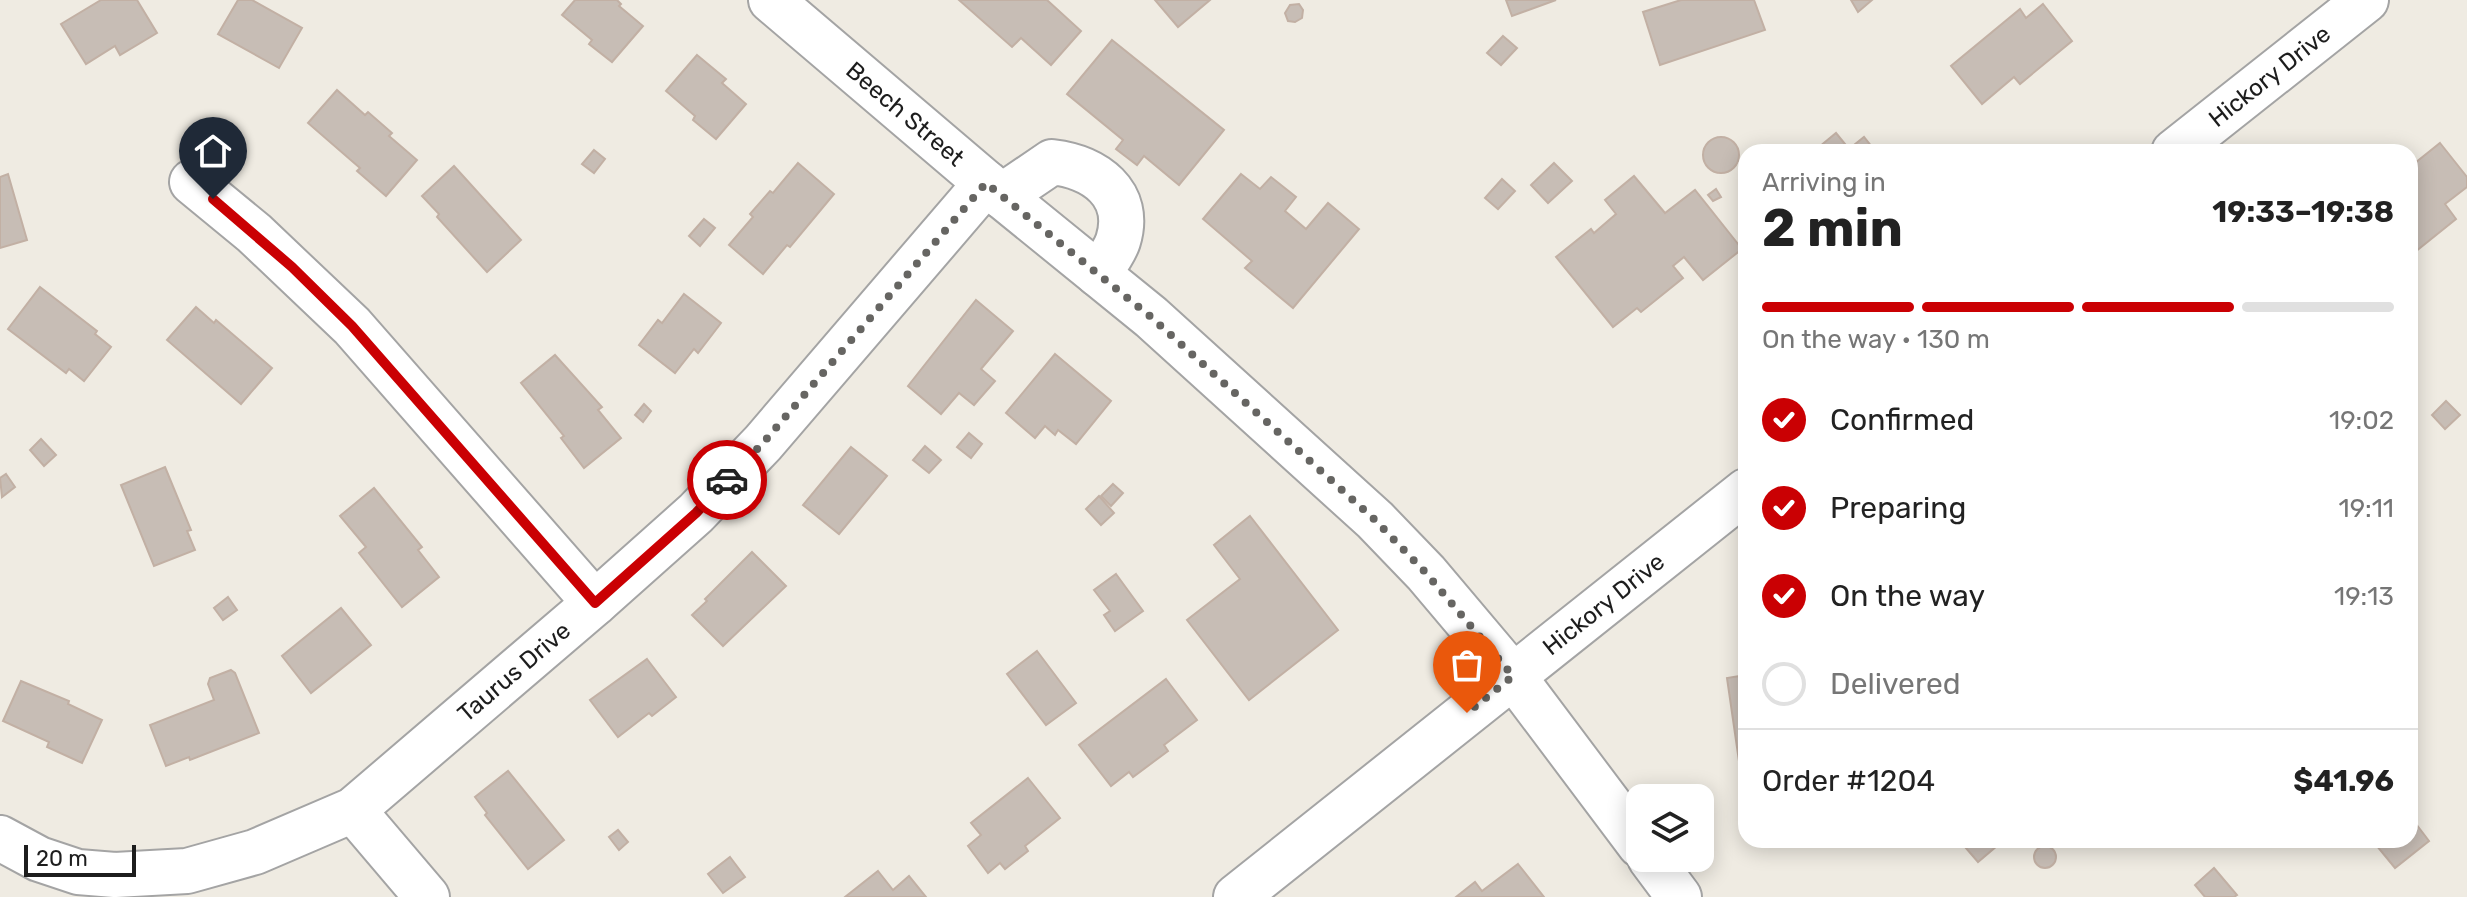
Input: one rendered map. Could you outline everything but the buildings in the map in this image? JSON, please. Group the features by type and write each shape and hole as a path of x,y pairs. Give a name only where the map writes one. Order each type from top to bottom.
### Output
{"street":[{"name":"Beech Street","path":"771,0 1151,317 1375,520 1426,573 1513,676 1626,826"},
{"name":"Hickory Drive","path":"2184,144 2366,0"},
{"name":"Taurus Drive","path":"0,838 39,859 78,872 115,875 187,871 255,852 353,810 696,513 994,189 1052,162 1075,165 1099,178 1120,202 1121,227 1117,244 1098,274"},
{"path":"192,182 254,233 352,326 595,603"},
{"name":"Hickory Drive","path":"1236,897 1738,497"},
{"path":"353,810 427,897"},
{"path":"1660,872 1679,897"}],"way so far":[{"path":"727,480 763,443 986,183 1151,317 1375,520 1426,573 1513,676 1467,713"}],"route":[{"path":"213,199 292,267 352,326 595,603 696,513 727,480"}]}
